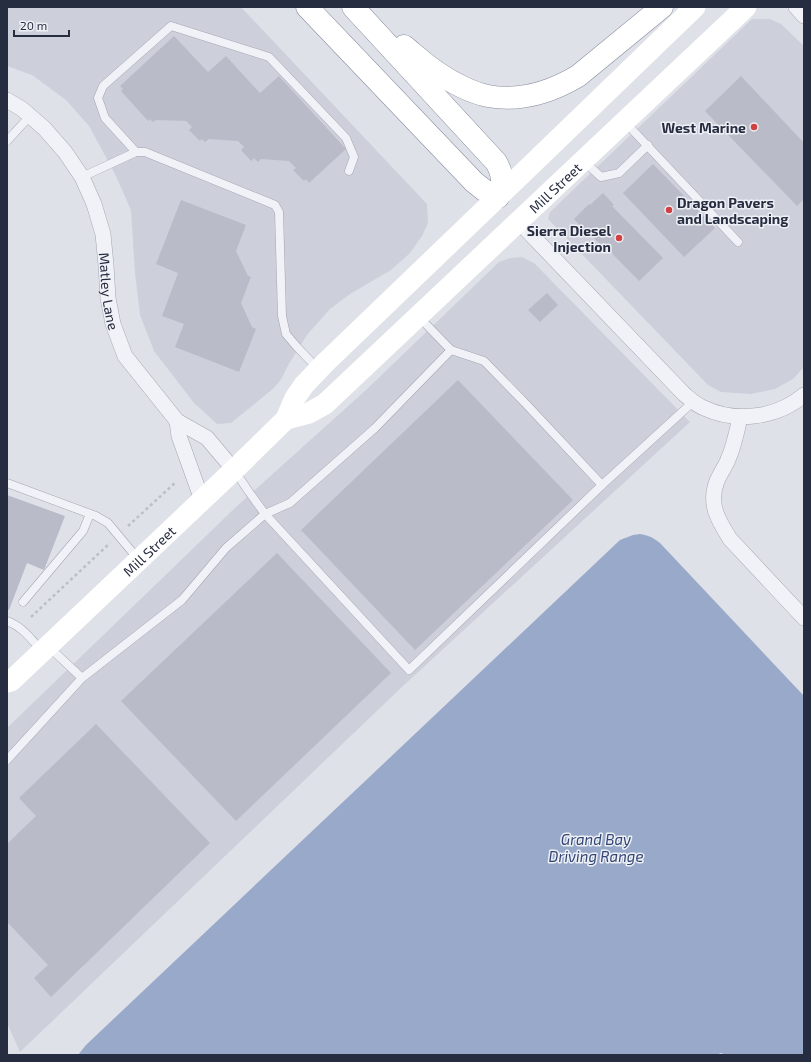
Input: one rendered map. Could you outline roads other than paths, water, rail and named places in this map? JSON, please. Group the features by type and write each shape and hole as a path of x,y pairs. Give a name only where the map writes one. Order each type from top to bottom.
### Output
{"highway":[{"path":"307,7 474,182 484,190 498,196 501,190 502,177 496,162 354,9"},
{"path":"354,9 384,30 438,74 470,90 486,96 502,98 534,95 564,84 578,76 662,7"}],"main road":[{"name":"Mill Street","path":"8,685 286,419 295,398 304,385 318,370 695,7"},
{"name":"Mill Street","path":"286,419 308,413 325,404 746,7"},
{"path":"498,196 519,222"}],"street":[{"path":"796,7 804,16"},
{"name":"Matley Lane","path":"7,100 22,109 44,128 65,152 82,177 94,204 103,234 113,324 124,356 177,421 207,438 234,470"},
{"path":"519,222 693,402 714,412 727,416 740,417 774,412 787,407 804,395"},
{"path":"740,417 732,451 715,488 714,506 716,515 720,524 730,538 804,618"},
{"path":"177,421 179,436 202,500"}],"lane":[{"path":"136,152 105,118 98,98 103,86 171,26 269,57 346,138 354,158 349,171"},
{"path":"7,141 30,116"},
{"path":"625,122 738,242"},
{"path":"584,160 601,177 619,173 648,146"},
{"path":"82,177 136,152 145,152 275,205 279,212 282,316 286,334 318,370"},
{"path":"419,316 452,350 484,361 602,485"},
{"path":"7,760 82,678 182,600 226,548 265,514 290,503 375,428 452,350"},
{"path":"234,470 265,514 409,670 602,485 693,402"},
{"path":"7,484 96,516 108,523 139,559"},
{"path":"23,602 83,531 90,514"},
{"path":"7,621 20,627 82,678"}],"water":[{"name":"Grand Bay Driving Range","path":"640,534 651,537 660,543 804,696 804,1055 725,1055 721,1053 716,1055 78,1055 86,1045 620,540"}],"place":[{"name":"West Marine","path":"754,127"},
{"name":"Dragon Pavers and Landscaping","path":"669,210"},
{"name":"Sierra Diesel Injection","path":"619,238"}]}
